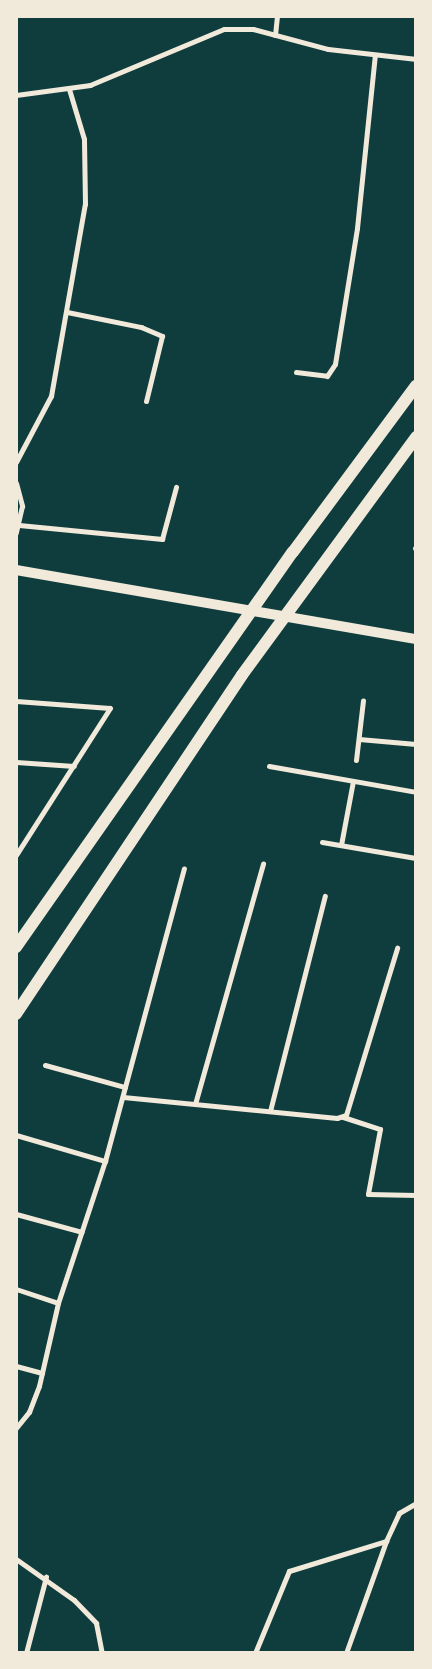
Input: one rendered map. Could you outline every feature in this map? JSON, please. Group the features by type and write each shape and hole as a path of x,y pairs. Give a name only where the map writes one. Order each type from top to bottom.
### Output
{"highway":[{"path":"16,948 293,552 416,386"},
{"path":"16,1014 242,675 416,436"}],"main road":[{"path":"16,570 368,629 416,639"}],"street":[{"path":"275,35 277,16"},
{"path":"16,95 90,85 224,29 275,35 328,50 415,59 416,52"},
{"path":"296,372 327,376 335,364 357,228 375,54"},
{"path":"16,462 51,396 66,312 87,168 84,139 69,89"},
{"path":"66,312 141,327 162,336 146,401"},
{"path":"16,483 22,498 19,525 16,533"},
{"path":"19,525 162,539 176,487"},
{"path":"356,760 360,739 363,700"},
{"path":"16,701 109,707 74,766 16,854"},
{"path":"360,739 416,744"},
{"path":"16,762 74,766"},
{"path":"269,766 416,792"},
{"path":"342,845 353,781"},
{"path":"322,842 416,858"},
{"path":"195,1104 263,863"},
{"path":"16,1428 29,1412 42,1373 58,1303 106,1161 184,868"},
{"path":"270,1111 325,896"},
{"path":"342,1116 352,1108 397,948"},
{"path":"45,1065 125,1087"},
{"path":"123,1096 270,1111 342,1116 380,1129 368,1194 416,1195"},
{"path":"16,1136 106,1161"},
{"path":"16,1214 82,1232"},
{"path":"16,1289 58,1303"},
{"path":"16,1366 42,1373"},
{"path":"346,1653 386,1541 400,1512 416,1503"},
{"path":"255,1653 289,1572 386,1541"},
{"path":"16,1559 46,1577 96,1624 102,1653"},
{"path":"26,1653 46,1577"}]}
